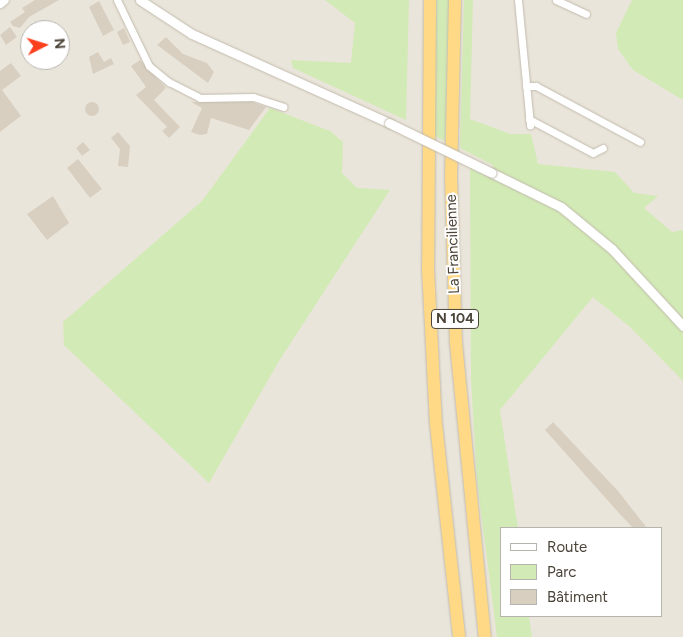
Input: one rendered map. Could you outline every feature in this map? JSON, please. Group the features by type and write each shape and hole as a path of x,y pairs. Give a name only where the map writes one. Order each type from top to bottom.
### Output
{"highway":[{"name":"La Francilienne","path":"430,0 428,268 436,424 459,637"},
{"name":"La Francilienne","path":"455,0 451,177 456,343 485,637"}],"street":[{"path":"0,4 5,0"},
{"path":"117,0 150,66 169,82 200,98 253,97 283,106"},
{"path":"140,0 192,34 492,172 568,213 612,249 683,326"},
{"path":"518,0 529,122 593,153 603,148"},
{"path":"556,0 586,14"},
{"path":"526,86 536,86 640,142"}],"shaded area":[{"path":"0,0 683,0 683,637 0,637"}],"green space":[{"path":"325,0 409,0 406,120 293,68 291,60 351,63 355,23"},
{"path":"435,0 450,0 445,141 430,134"},
{"path":"464,0 473,0 470,119 510,134 531,134 538,164 615,172 634,193 658,196 644,208 672,232 683,230 683,381 630,327 593,297 500,410 518,527 500,527 500,617 529,617 532,637 497,637 477,481 471,379 470,168 492,179 493,165 460,148"},
{"path":"632,0 683,0 683,100 633,70 618,49 616,33"},
{"path":"270,108 330,131 343,142 342,173 357,188 390,190 279,361 209,483 64,345 63,322 202,201"}],"building":[{"path":"35,0 59,0 27,20 20,20 20,28 13,26 10,22 25,12 22,8"},
{"path":"99,1 114,30 103,36 89,7"},
{"path":"10,27 17,37 6,45 0,35"},
{"path":"124,28 130,42 123,45 117,32"},
{"path":"166,37 183,54 207,63 214,72 208,83 157,45"},
{"path":"98,52 104,62 111,58 114,64 93,74 89,57"},
{"path":"140,60 166,88 154,100 180,127 169,138 162,131 167,127 136,95 146,87 131,66"},
{"path":"11,63 21,76 2,90 21,116 0,132 0,71"},
{"path":"89,102 95,102 99,109 95,116 89,116 85,112 85,106"},
{"path":"191,102 252,102 266,107 249,130 211,118 207,134 200,135 191,132 202,108"},
{"path":"118,132 130,146 128,167 118,166 120,149 111,138"},
{"path":"83,142 90,150 82,156 76,148"},
{"path":"78,159 102,189 90,198 67,168"},
{"path":"53,196 69,223 47,240 27,214"},
{"path":"553,422 618,491 646,527 632,527 545,430"}]}
